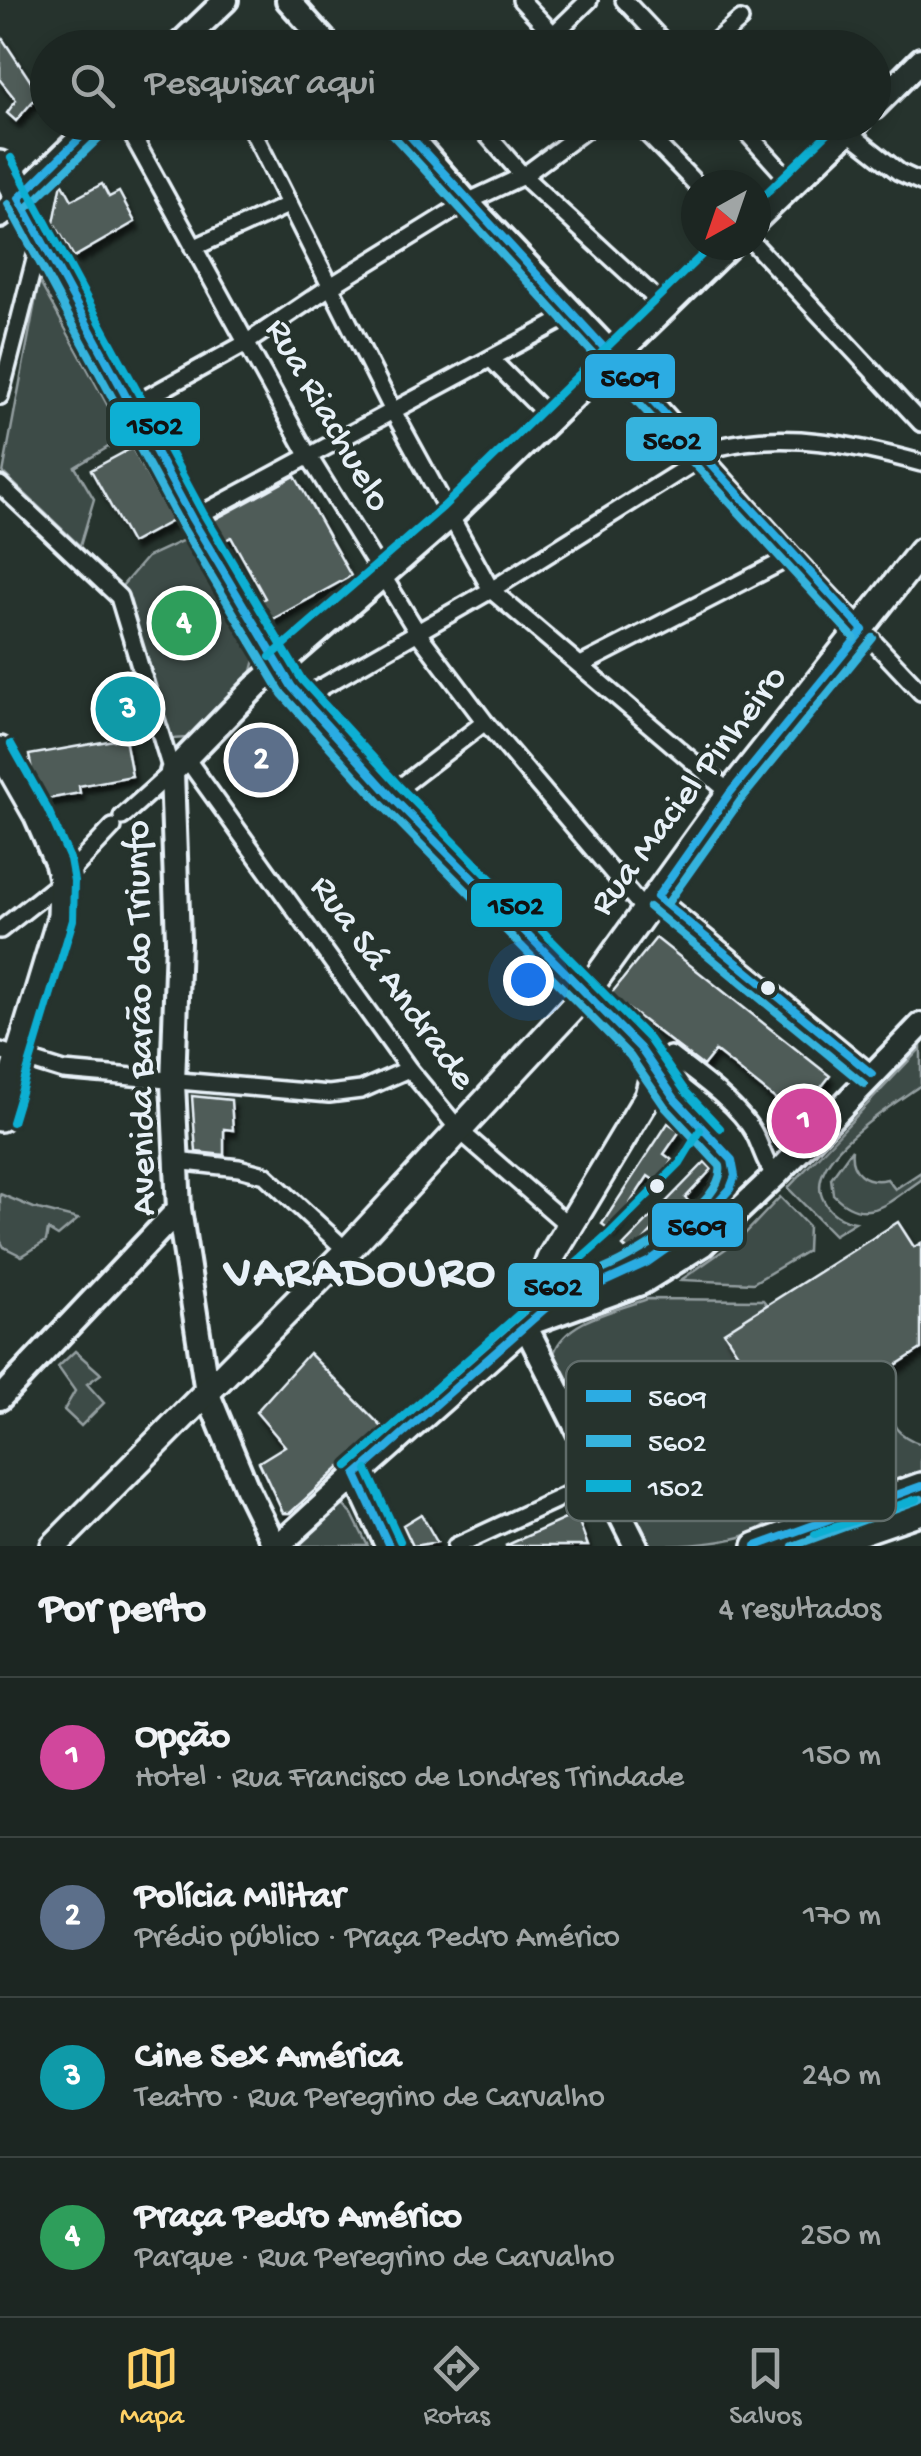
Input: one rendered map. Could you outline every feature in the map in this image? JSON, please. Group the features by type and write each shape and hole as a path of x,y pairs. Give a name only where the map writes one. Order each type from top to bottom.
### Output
{"main road":[{"path":"195,30 226,0"},
{"path":"288,0 315,30"},
{"path":"891,90 921,60"},
{"path":"0,216 79,140"},
{"path":"413,140 614,356"},
{"path":"771,205 839,140"},
{"path":"0,164 192,518 278,666 301,698 390,795 640,1048 654,1072 648,1096 550,1259 525,1325 566,1407"},
{"path":"179,765 278,666 450,516 714,260"},
{"name":"Rua Maciel Pinheiro","path":"54,1546 347,1251 586,993 730,793 921,552"},
{"path":"0,750 37,815 60,872 61,916 8,1054 0,1118"},
{"name":"Avenida Barão do Triunfo","path":"179,765 172,1083 179,1209 207,1392 276,1546"},
{"path":"276,1546 525,1325 641,1283 679,1262 724,1228 921,1025"},
{"path":"0,1398 179,1209"},
{"path":"356,1475 389,1546"},
{"path":"896,1495 921,1486"},
{"path":"896,1519 921,1511"},
{"path":"623,1521 636,1546"},
{"path":"756,1546 825,1521"},
{"path":"818,1546 892,1521"}],"street":[{"path":"521,0 550,30"},
{"path":"558,30 589,0"},
{"path":"624,0 652,30"},
{"path":"729,30 740,20"},
{"name":"Rua Riachuelo","path":"135,140 308,455 418,633 485,722 652,904 872,1074"},
{"path":"257,140 394,411 491,590 730,793"},
{"path":"492,140 523,176 666,306"},
{"path":"132,406 246,343 467,202 523,176 572,140"},
{"path":"653,140 682,170"},
{"path":"753,140 793,184"},
{"path":"866,140 899,172 921,182"},
{"path":"193,248 288,205"},
{"path":"0,396 40,240"},
{"path":"769,260 921,423"},
{"path":"192,518 573,314"},
{"path":"614,356 792,556 921,692"},
{"path":"492,358 551,419"},
{"path":"301,698 491,590 704,454 734,443 785,439 868,450 921,463"},
{"name":"Rua Sá Andrade","path":"0,485 119,597 179,765 409,1069 460,1131 568,1225"},
{"path":"581,665 792,556"},
{"path":"390,795 485,722"},
{"path":"0,930 179,765"},
{"path":"8,1054 64,1071 329,1094 361,1090 409,1069"},
{"path":"654,1072 670,1055 703,1080 753,1130 775,1176"},
{"path":"176,1162 239,1168 266,1175 347,1251"},
{"path":"456,1546 566,1496"}],"shaded area":[{"path":"39,281 125,437 75,467 94,499 80,546 3,473"},
{"path":"188,538 255,660 250,678 187,738 172,739 122,586 147,557"},
{"path":"921,1048 921,1085 853,1135 825,1168 820,1185 824,1201 837,1215 855,1222 834,1235 788,1188"},
{"path":"852,1149 853,1164 866,1178 887,1179 895,1189 921,1172 921,1180 878,1208 856,1209 833,1194 831,1178"},
{"path":"0,1194 78,1219 58,1236 48,1230 46,1241 22,1256 4,1247 0,1240"},
{"path":"780,1197 808,1226 807,1251 753,1283 681,1280 741,1238"},
{"path":"647,1299 763,1300 767,1305 765,1361 566,1361 566,1378 554,1353 560,1341 581,1324"},
{"path":"75,1351 101,1374 87,1384 104,1403 81,1426 64,1410 75,1391 58,1367"},
{"path":"896,1427 921,1444 921,1478 896,1487"},
{"path":"342,1504 352,1514 368,1546 285,1546 330,1506"},
{"path":"634,1521 768,1521 748,1535 727,1540 646,1546"}],"building":[{"path":"0,35 30,80 30,105 16,121 7,113 16,100 0,80"},
{"path":"62,182 72,200 102,184 109,197 119,192 135,222 74,257 54,223"},
{"path":"132,448 172,521 131,543 91,470"},
{"path":"295,476 351,576 271,620 260,601 265,598 231,537 224,541 212,521"},
{"path":"125,738 132,776 79,786 80,793 47,799 33,775 29,755"},
{"path":"656,938 830,1076 798,1117 715,1051 703,1066 610,995"},
{"path":"192,1096 231,1100 233,1130 224,1129 224,1155 196,1152"},
{"path":"668,1123 680,1131 664,1154 672,1160 658,1183 648,1176 612,1231 602,1224"},
{"path":"705,1162 712,1169 685,1198 694,1207 666,1235 657,1226 631,1254 623,1246"},
{"path":"898,1222 914,1247 921,1243 921,1349 896,1365 896,1361 743,1361 724,1332"},
{"path":"309,1353 383,1428 290,1513 283,1513 259,1462 285,1446 256,1412"},
{"path":"421,1514 437,1542 413,1546 403,1525"},
{"path":"566,1519 579,1521 588,1546 505,1546"}],"transit line":[{"name":"5609","path":"19,198 78,140"},
{"name":"5602","path":"28,207 97,140"},
{"name":"5602","path":"397,140 854,638"},
{"name":"5609","path":"414,140 863,630"},
{"name":"1502","path":"771,188 821,140"},
{"name":"1502","path":"11,158 203,513 302,680 399,786 649,1039 685,1091 720,1128"},
{"name":"5609","path":"19,198 192,519 292,687 390,795 640,1048 675,1099 732,1160 735,1176 730,1189 692,1231 648,1262 600,1284 565,1291 356,1475"},
{"name":"5602","path":"8,204 181,525 282,694 381,804 630,1056 665,1107 720,1166 718,1181 692,1213 651,1244 611,1266 558,1281 348,1466"},
{"name":"1502","path":"270,657 443,507 697,260"},
{"name":"5609","path":"657,897 730,793 863,630"},
{"name":"5602","path":"667,904 740,801 873,638"},
{"name":"1502","path":"11,744 48,810 70,859 74,881 73,920 12,1122"},
{"name":"5609","path":"657,897 872,1074"},
{"name":"5602","path":"649,907 864,1084"},
{"name":"1502","path":"348,1466 608,1235 680,1163 700,1130"},
{"name":"1502","path":"367,1470 400,1541"},
{"name":"5609","path":"356,1475 389,1546"},
{"name":"5609","path":"896,1495 921,1486"},
{"name":"1502","path":"896,1506 917,1499"},
{"name":"5602","path":"896,1508 921,1499"},
{"name":"5609","path":"756,1546 825,1521"},
{"name":"1502","path":"815,1534 853,1521"},
{"name":"5602","path":"793,1546 861,1521"}],"place":[{"name":"Praça Pedro Américo","path":"184,623"},
{"name":"Cine Sex América","path":"128,709"},
{"name":"Polícia Militar","path":"261,760"},
{"name":"Opção","path":"804,1121"}],"district":[{"name":"VARADOURO","path":"361,1275"}]}
